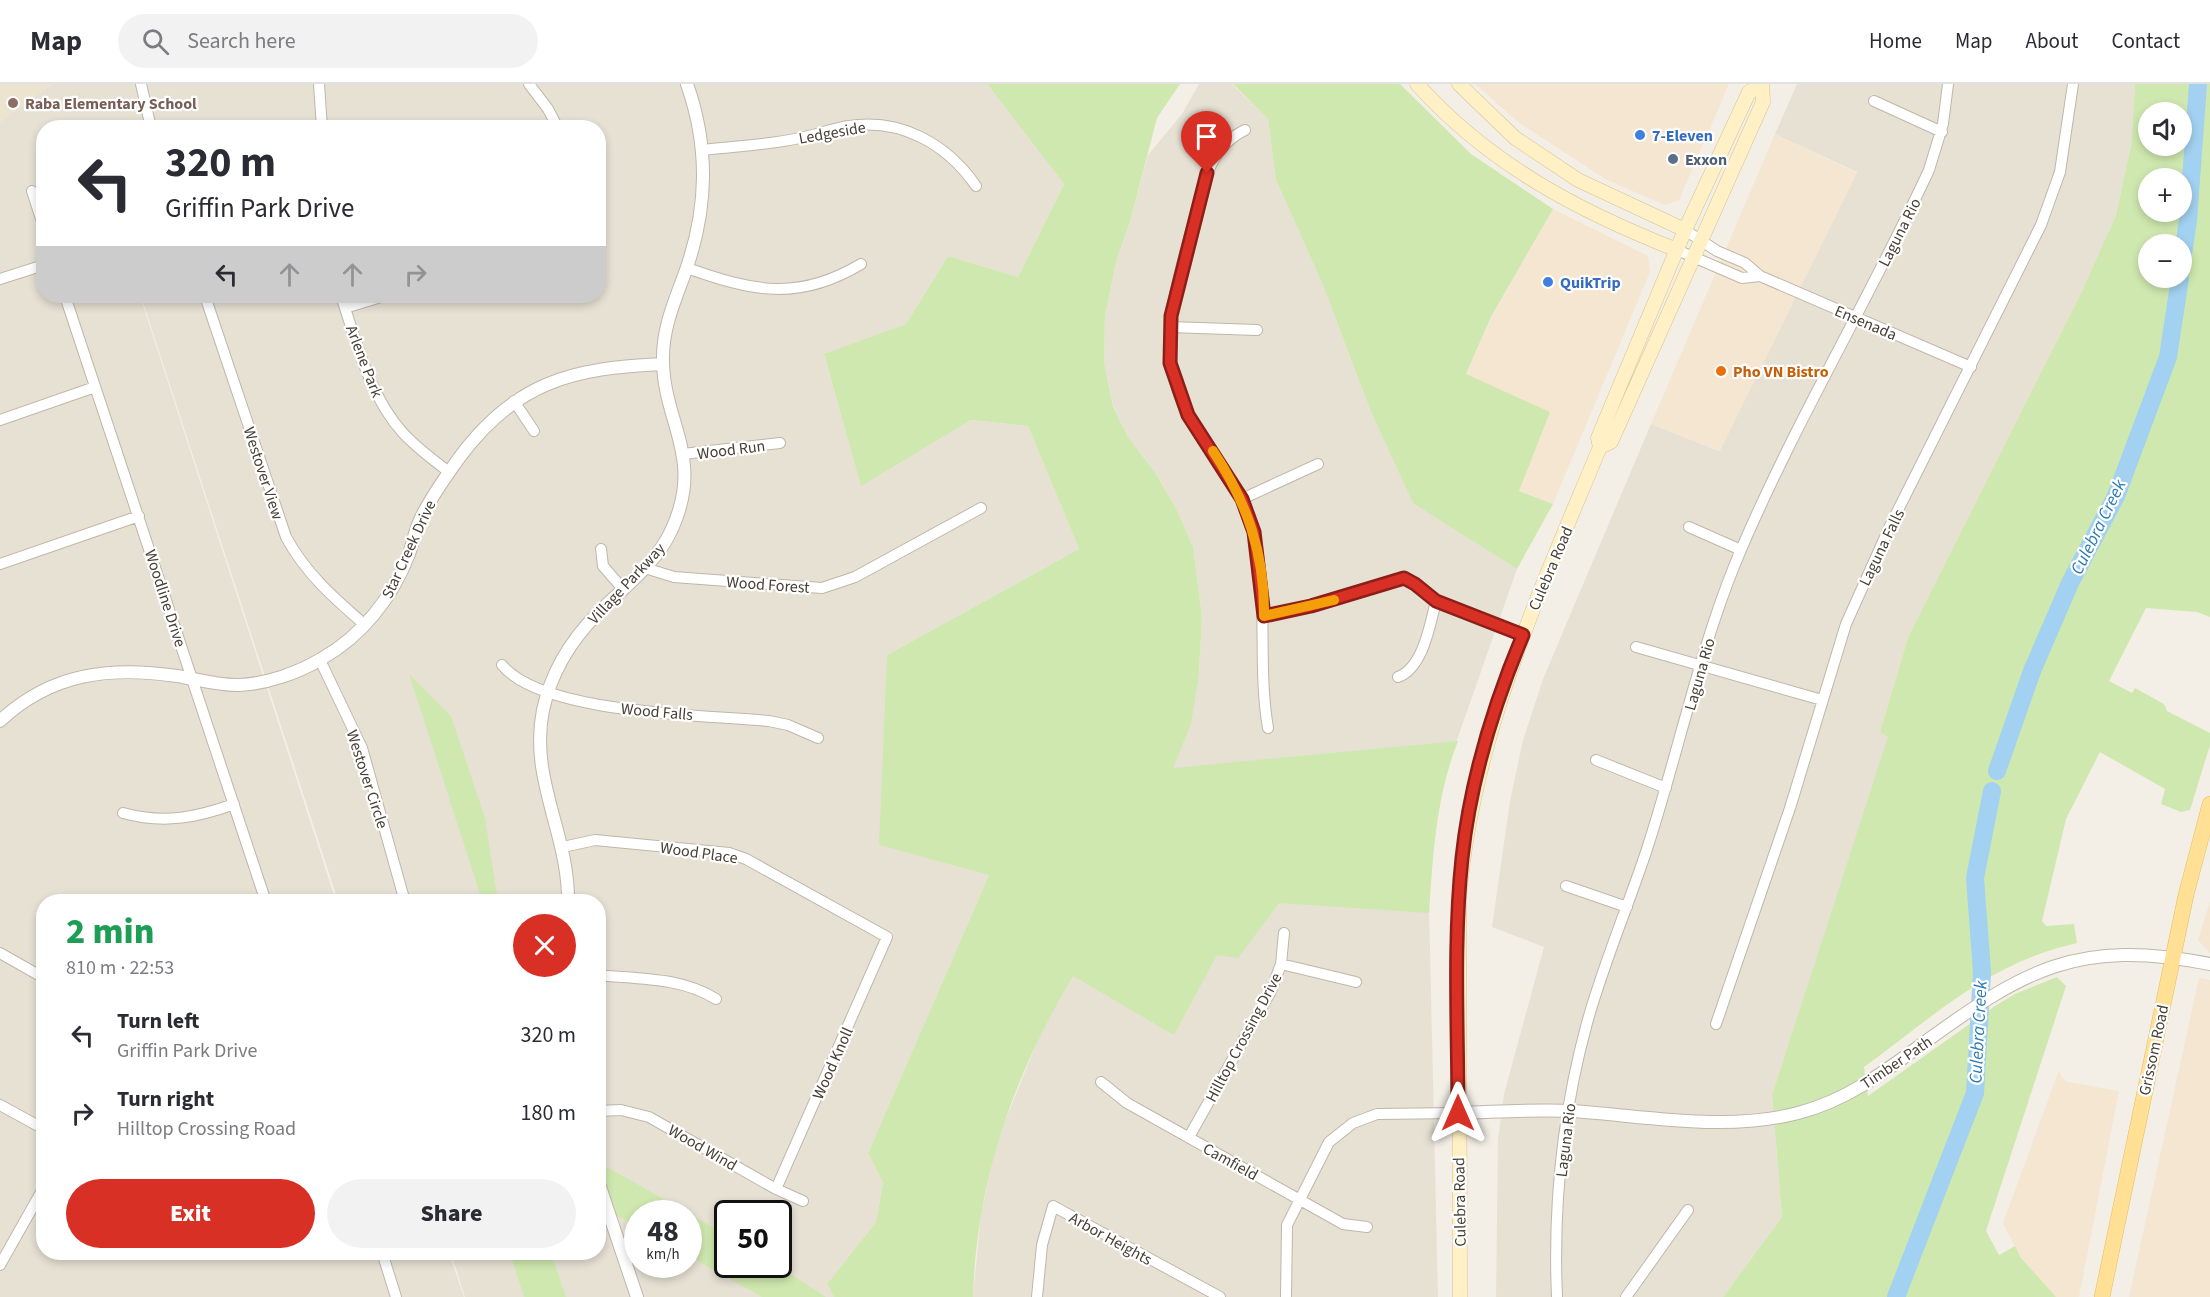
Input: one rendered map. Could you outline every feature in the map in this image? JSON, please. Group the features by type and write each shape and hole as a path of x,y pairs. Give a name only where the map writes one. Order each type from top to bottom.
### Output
{"main road":[{"path":"1417,84 1440,109 1499,159 1566,201 1677,250"},
{"path":"1459,84 1515,138 1578,180 1686,230"},
{"name":"Culebra Road","path":"1460,1297 1457,944 1462,855 1481,765 1499,702 1523,635 1600,447 1598,438 1677,250 1749,92 1762,85 1763,102 1611,442 1600,447"},
{"path":"1566,201 1578,180"},
{"name":"Grissom Road","path":"2102,1297 2196,851 2210,804"}],"street":[{"path":"141,84 149,120"},
{"path":"319,84 321,120"},
{"path":"529,84 554,120"},
{"name":"Village Parkway","path":"567,894 563,846 542,770 541,731 548,692 573,643 645,568 667,540 678,514 684,485 683,454 663,364 666,326 687,267 703,207 703,150 698,121 687,84"},
{"name":"Laguna Rio","path":"1557,1297 1557,1214 1569,1111 1587,1023 1666,788 1717,613 1741,550 1929,170 1941,132 1948,84"},
{"name":"Laguna Falls","path":"1716,1023 1790,808 1840,640 1863,583 2034,242 2052,197 2065,149 2073,84"},
{"path":"1874,101 1941,132"},
{"name":"Ledgeside","path":"703,150 778,142 851,126 878,125 904,130 934,144 960,165 976,186"},
{"path":"1245,130 1221,145 1207,173 1184,260 1170,327 1170,363 1188,415 1242,499 1254,532 1264,616 1263,671 1268,728"},
{"path":"32,191 36,203"},
{"name":"Ensenada","path":"1686,230 1718,251 1745,263 1760,276 1971,367"},
{"name":"Ensenada","path":"1677,250 1742,278 1760,276"},
{"path":"687,267 739,286 786,290 832,279 861,264"},
{"path":"0,279 36,268"},
{"name":"Woodline Drive","path":"67,303 263,894"},
{"name":"Westover View","path":"207,303 286,537 299,562 313,578 365,625"},
{"name":"Arlene Park","path":"343,303 371,384 390,417 416,446 449,472"},
{"path":"345,308 361,303"},
{"path":"1170,327 1257,330"},
{"name":"Star Creek Drive","path":"0,721 29,699 68,680 88,675 125,670 240,685 285,675 320,660 365,625 392,587 408,554 420,520 449,472 488,422 514,401 550,383 604,368 663,364"},
{"path":"0,420 95,387"},
{"path":"514,401 534,431"},
{"name":"Wood Run","path":"683,454 780,443"},
{"path":"1242,499 1318,464"},
{"name":"Wood Forest","path":"645,568 674,577 822,588 855,577 981,507"},
{"path":"0,564 139,516"},
{"path":"1689,527 1741,550"},
{"path":"601,549 603,566 623,589"},
{"path":"1264,616 1295,610 1404,578 1436,601 1523,635"},
{"path":"1398,677 1408,673 1416,658 1428,632 1436,601"},
{"path":"1636,647 1822,700"},
{"name":"Westover Circle","path":"320,660 362,748 403,894"},
{"name":"Wood Falls","path":"502,665 523,683 599,705 769,721 788,725 818,738"},
{"path":"1596,760 1666,788"},
{"path":"123,813 151,819 180,819 234,804"},
{"name":"Wood Place","path":"563,846 595,840 729,853 746,859 887,937"},
{"path":"1566,886 1627,907"},
{"name":"Hilltop Crossing Drive","path":"1188,1137 1271,991 1281,964 1284,933"},
{"name":"Wood Knoll","path":"776,1189 887,937"},
{"path":"0,953 36,973"},
{"name":"Timber Path","path":"1458,1113 1569,1111 1721,1122 1760,1120 1799,1113 1868,1083 1989,997 2024,977 2074,961 2101,956 2139,954 2173,956 2210,964"},
{"path":"1281,964 1356,981"},
{"path":"606,976 690,986 716,999"},
{"name":"Camfield","path":"1101,1082 1127,1103 1343,1224 1367,1227"},
{"path":"0,1104 36,1124"},
{"name":"Wood Wind","path":"606,1110 621,1110 649,1117 776,1189 803,1201"},
{"path":"1286,1297 1287,1225 1298,1198 1329,1142 1353,1123 1377,1114 1458,1113"},
{"path":"0,1265 36,1201"},
{"path":"606,1205 636,1297"},
{"name":"Arbor Heights","path":"1037,1297 1042,1245 1053,1206 1220,1297"},
{"path":"1626,1297 1688,1210"},
{"path":"384,1260 396,1297"}],"shaded area":[{"name":"Raba Elementary School","path":"0,84 52,84 0,122"},
{"path":"52,84 987,84 1064,184 1018,277 948,256 906,324 824,355 861,485 971,420 1028,426 1079,549 887,655 989,875 868,1153 883,1183 876,1222 827,1284 834,1297 465,1297 453,1260 606,1260 606,894 336,894 143,303 606,303 606,120 36,120 36,303 142,303 334,894 36,894 36,1260 451,1260 464,1297 0,1297 0,122"},
{"path":"1199,84 1232,84 1268,119 1276,180 1322,283 1371,412 1413,502 1517,569 1445,774 1434,837 1429,906 1438,1297 973,1297 981,1214 997,1141 1042,1030 1073,975 1199,674 1202,616 1193,547 1176,508 1154,471 1128,437 1113,405 1104,362 1105,317 1116,262 1130,222 1148,155 1182,114"},
{"path":"1475,84 1729,84 1679,200 1665,205 1607,180 1518,122"},
{"path":"1797,84 2135,84 2131,145 2116,215 2081,293 1908,637 1880,732 1889,737 1772,1095 1782,1217 1723,1297 1496,1297 1498,1139 1504,1094 1544,947 1492,927 1510,801 1523,740 1543,679 1651,424 1719,451 1857,172 1775,134"},
{"path":"1775,134 1857,173 1720,451 1651,424"},
{"path":"1553,209 1648,256 1650,272 1553,504 1519,491 1466,375 1491,318"},
{"path":"2210,902 2210,953 2198,940"},
{"path":"2199,978 2210,980 2210,1297 2129,1297"},
{"path":"2059,1070 2062,1078 2068,1082 2119,1091 2079,1297 2056,1297 2050,1292 2021,1258 2003,1223"}],"green space":[{"path":"987,84 1180,84 1157,118 1130,222 1116,262 1105,317 1104,362 1113,406 1128,437 1154,471 1176,508 1193,547 1202,616 1199,674 1191,724 1173,768 1458,741 1440,804 1429,913 1279,903 1238,958 1217,955 1174,1035 1073,976 1033,1052 1002,1130 982,1211 973,1297 834,1297 827,1284 876,1222 883,1183 868,1153 989,875 879,845 887,655 1079,549 1028,426 971,420 861,486 824,354 906,324 948,256 1018,277 1064,184"},
{"path":"1233,84 1400,84 1471,154 1553,209 1491,317 1466,374 1550,412 1519,491 1553,504 1517,569 1413,503 1371,412 1322,283 1276,180 1268,119"},
{"path":"2135,84 2210,84 2210,617 2197,612 2146,608 2109,681 2132,693 2135,688 2164,704 2167,711 2210,733 2210,745 2190,810 2181,812 2161,804 2165,789 2100,752 2066,819 2042,921 2046,926 2074,924 2077,943 2045,952 1989,977 1940,1010 1864,1067 1868,1096 2015,994 2057,977 2066,986 1986,1231 1999,1255 2015,1246 2021,1258 2056,1297 1723,1297 1782,1217 1772,1095 1888,737 1880,732 1908,637 2081,293 2116,215 2131,145"},
{"path":"409,674 451,716 485,818 497,894 480,894"},
{"path":"606,1167 665,1200 624,1200 624,1219 606,1209"},
{"path":"702,1221 714,1228 714,1270 702,1263"},
{"path":"512,1260 553,1260 566,1297 524,1297"},
{"path":"792,1275 826,1297 762,1297 728,1278 792,1278"}],"waterway":[{"name":"Culebra Creek","path":"2186,234 2198,84"},
{"name":"Culebra Creek","path":"1997,771 2032,671 2070,583 2116,496 2168,357 2178,288"},
{"name":"Culebra Creek","path":"1896,1297 1975,1093 1982,972 1975,878 1992,791"}],"slow traffic":[{"path":"1213,451 1242,499 1254,532 1264,616 1334,600"}],"place":[{"name":"Raba Elementary School","path":"13,103"},
{"name":"7-Eleven","path":"1640,135"},
{"name":"Exxon","path":"1673,159"},
{"name":"QuikTrip","path":"1548,282"},
{"name":"Pho VN Bistro","path":"1721,371"}],"route":[{"path":"1207,173 1171,316 1170,363 1188,415 1242,499 1254,532 1264,616 1367,591 1389,581 1404,578 1436,601 1523,635 1514,655 1481,765 1462,855 1457,944 1458,1113"}]}
